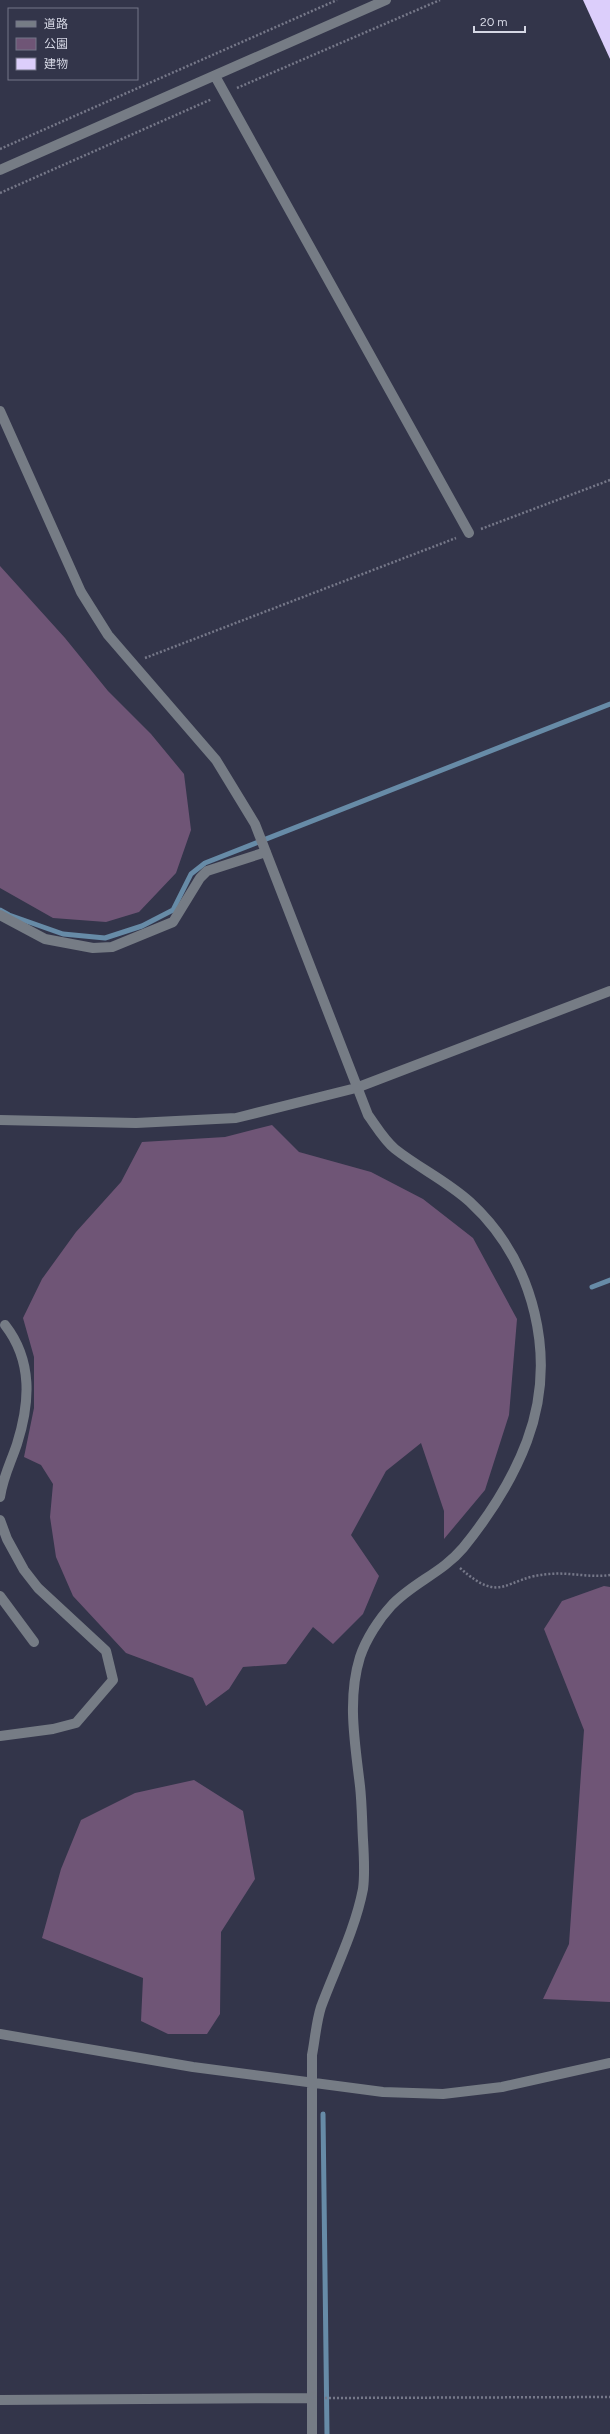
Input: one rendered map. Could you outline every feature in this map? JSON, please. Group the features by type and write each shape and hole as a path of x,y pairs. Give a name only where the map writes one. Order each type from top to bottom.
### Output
{"street":[{"path":"0,170 386,0"},
{"path":"215,76 468,534"},
{"path":"1,415 81,592 108,635 216,760 259,833 356,1088 368,1115 393,1147 439,1177 471,1203 507,1244 525,1278 536,1319 540,1347 541,1373 537,1404 527,1440 509,1480 487,1518 452,1561 392,1605 374,1629 360,1656 354,1691 353,1726 360,1789 363,1888 354,1920 320,2011 312,2055 310,2082 312,2434"},
{"path":"0,916 45,939 93,948 112,947 173,922 200,878 207,871 265,849"},
{"path":"0,1120 136,1122 236,1118 356,1088 610,991"},
{"path":"0,1496 2,1480 18,1438 26,1408 27,1395 27,1382 18,1341 5,1325"},
{"path":"0,1520 7,1539 28,1576 106,1651 113,1680 76,1722 52,1729 0,1736"},
{"path":"0,1596 34,1642"},
{"path":"0,2034 193,2067 383,2092 444,2094 502,2087 610,2063"},
{"path":"0,2400 312,2398"}],"path":[{"path":"0,149 337,0"},
{"path":"132,664 610,480"},
{"path":"452,1561 477,1583 495,1589 548,1574 610,1575"},
{"path":"312,2398 610,2398"}],"green space":[{"path":"0,566 65,638 108,691 151,734 184,774 191,830 176,873 139,912 106,922 53,918 0,888"},
{"path":"272,1125 299,1152 371,1172 423,1199 473,1238 517,1319 509,1415 485,1490 444,1539 444,1511 421,1443 386,1471 351,1535 379,1576 363,1614 333,1644 313,1627 286,1664 243,1667 229,1689 206,1706 193,1678 126,1653 73,1596 56,1557 50,1517 53,1484 41,1465 24,1457 34,1408 34,1357 23,1318 42,1279 76,1232 121,1182 142,1142 225,1137"},
{"path":"604,1586 610,1587 610,2002 543,1999 569,1944 584,1730 544,1629 562,1601"},
{"path":"194,1780 243,1811 255,1879 221,1932 220,2014 207,2034 168,2034 141,2021 143,1978 42,1938 61,1869 81,1820 135,1793"}],"building":[{"path":"583,0 610,0 610,59"}],"waterway":[{"path":"0,910 9,915 63,934 105,938 142,926 173,910 191,874 205,863 610,704"},
{"path":"592,1287 610,1280"},
{"path":"323,2114 327,2434"}]}
